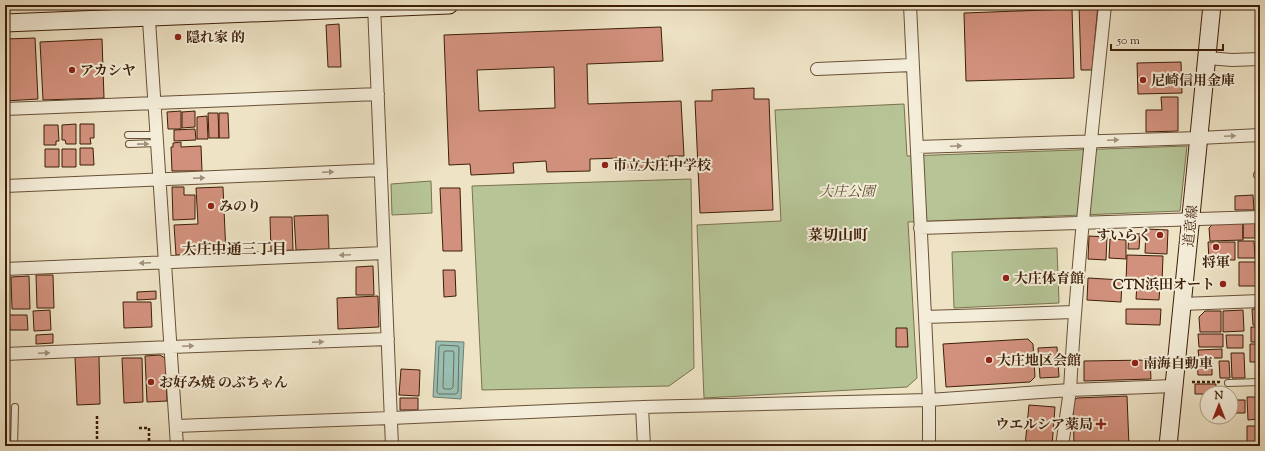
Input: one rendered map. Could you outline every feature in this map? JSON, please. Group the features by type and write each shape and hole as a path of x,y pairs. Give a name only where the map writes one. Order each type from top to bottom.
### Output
{"street":[{"path":"5,23 148,11 449,5"},
{"path":"910,5 929,400 929,446"},
{"path":"1062,446 1070,390 1074,312 1082,223 1105,5"},
{"name":"道意線","path":"1168,446 1212,5"},
{"path":"374,7 392,446"},
{"path":"148,11 177,446"},
{"path":"1207,58 1232,60 1260,59"},
{"path":"817,69 912,65"},
{"path":"5,109 378,94"},
{"path":"916,147 1199,138 1260,134"},
{"path":"5,186 381,170"},
{"path":"920,228 1191,218 1260,217"},
{"path":"5,269 384,253"},
{"path":"1182,304 1260,301"},
{"path":"924,317 1074,312"},
{"path":"5,354 388,339"},
{"path":"176,426 642,407 929,400 1070,390 1174,386"},
{"path":"642,407 644,446"}],"lane":[{"path":"128,135 157,139"},
{"path":"129,144 157,139"},
{"path":"1228,383 1260,382"},
{"path":"14,446 15,408"}],"path":[{"path":"1192,382 1228,383"},
{"path":"97,416 97,446"},
{"path":"140,428 149,428 149,446"}],"green space":[{"name":"大庄公園","path":"904,104 907,156 1187,146 1180,211 908,222 917,378 907,387 704,398 697,225 781,221 775,110"},
{"path":"691,179 694,368 669,386 482,390 472,186"},
{"path":"431,181 432,213 392,215 391,184"},
{"name":"大庄体育館","path":"1057,248 1059,303 954,308 952,252"}],"water":[{"path":"436,341 464,342 461,399 433,397"}],"building":[{"path":"1079,5 1098,5 1092,70 1081,70"},
{"path":"1072,9 1074,78 966,81 964,13"},
{"path":"339,24 341,67 328,67 326,25"},
{"path":"661,27 663,61 587,64 588,104 681,101 684,156 668,156 669,167 620,169 620,158 590,159 590,171 547,172 546,161 513,163 514,173 471,175 470,164 449,165 444,35","holes":["554,67 555,108 479,111 477,70"]},
{"path":"35,38 38,99 5,101 5,39"},
{"name":"アカシヤ","path":"102,39 104,98 43,100 40,42"},
{"path":"1181,62 1182,93 1138,94 1137,63"},
{"path":"754,88 754,99 769,99 773,210 700,213 695,101 712,101 712,90"},
{"path":"1161,97 1178,97 1178,131 1146,132 1146,110 1162,110"},
{"path":"181,111 181,129 168,129 167,112"},
{"path":"195,111 195,127 182,128 182,112"},
{"path":"208,113 218,113 219,138 209,138"},
{"path":"219,113 228,113 229,138 219,138"},
{"path":"207,116 208,139 197,139 197,117"},
{"path":"76,124 76,144 66,144 65,140 62,140 62,125"},
{"path":"80,124 94,124 94,138 90,138 91,144 80,144"},
{"path":"44,125 58,125 59,141 56,141 56,145 44,145"},
{"path":"195,129 196,140 174,141 174,130"},
{"path":"181,142 181,147 201,146 202,171 172,171 171,147 173,147 173,143"},
{"path":"80,148 93,148 94,165 80,165"},
{"path":"45,149 59,149 59,167 45,167"},
{"path":"62,149 76,149 76,167 62,167"},
{"path":"172,187 184,187 184,195 195,195 195,219 173,220"},
{"name":"みのり","path":"223,187 226,254 176,255 174,225 198,224 196,188"},
{"path":"440,188 460,188 462,251 443,251"},
{"path":"1253,195 1254,210 1235,210 1235,196"},
{"path":"328,215 329,249 296,250 294,216"},
{"path":"270,217 292,217 293,250 271,251"},
{"path":"1243,223 1243,240 1210,241 1209,228 1213,224"},
{"path":"1243,223 1255,223 1255,238 1243,238"},
{"path":"1146,229 1168,230 1167,254 1145,253"},
{"path":"1129,233 1140,234 1139,249 1128,249"},
{"path":"1089,236 1107,237 1106,260 1088,259"},
{"path":"1110,239 1126,240 1126,259 1109,258"},
{"path":"1238,241 1254,241 1255,258 1238,258"},
{"path":"1208,242 1235,242 1235,260 1209,260"},
{"path":"1127,255 1163,256 1162,282 1126,281"},
{"path":"1239,262 1255,262 1256,286 1239,286"},
{"path":"373,266 374,295 356,295 356,267"},
{"path":"443,270 455,270 456,296 444,297"},
{"path":"36,275 53,275 54,308 37,308"},
{"path":"29,276 30,309 12,309 11,277"},
{"path":"1088,278 1122,280 1121,302 1087,300"},
{"path":"1137,284 1160,285 1159,300 1136,299"},
{"path":"156,291 156,299 137,300 137,292"},
{"path":"378,296 379,327 338,329 337,298"},
{"path":"123,302 151,302 152,327 124,328"},
{"path":"1126,309 1161,309 1160,325 1126,324"},
{"path":"1252,309 1260,309 1260,325 1253,325"},
{"path":"50,310 51,330 34,331 33,311"},
{"path":"1243,310 1244,331 1223,332 1223,311"},
{"path":"1205,311 1221,311 1221,332 1200,332 1199,317"},
{"path":"9,315 27,315 28,330 10,330"},
{"path":"1251,327 1260,327 1260,342 1251,342"},
{"path":"896,328 907,328 908,347 896,347"},
{"path":"53,334 53,343 36,344 36,335"},
{"path":"1198,334 1223,334 1223,347 1199,347"},
{"path":"1226,335 1243,335 1243,348 1227,348"},
{"name":"大庄地区会館","path":"1028,339 1033,344 1035,377 1030,382 946,387 943,344"},
{"path":"1250,344 1260,344 1260,362 1250,362"},
{"path":"1057,347 1059,377 1040,378 1038,348"},
{"path":"1222,349 1222,358 1199,358 1198,350"},
{"path":"1231,353 1244,353 1245,378 1232,378"},
{"path":"160,355 165,358 167,401 147,402 145,356"},
{"path":"99,356 100,404 77,405 75,357"},
{"path":"122,358 142,358 143,402 124,403"},
{"path":"1150,360 1151,379 1084,381 1084,361"},
{"path":"1197,361 1212,361 1212,375 1198,375"},
{"path":"1219,361 1229,361 1230,378 1220,378"},
{"path":"401,369 420,370 419,396 399,395"},
{"path":"1195,384 1216,384 1199,385 1199,394 1195,394"},
{"name":"ウエルシア薬局","path":"1127,396 1129,446 1074,446 1073,401 1077,398"},
{"path":"1247,397 1259,397 1259,419 1248,420"},
{"path":"400,398 418,398 418,410 400,410"},
{"path":"1239,400 1245,400 1245,413 1239,413"},
{"path":"1029,405 1055,407 1052,446 1025,446"},
{"path":"1247,426 1259,426 1260,446 1247,446"}],"place":[{"name":"隠れ家 的","path":"178,37"},
{"name":"アカシヤ","path":"72,70"},
{"name":"尼崎信用金庫","path":"1143,80"},
{"name":"市立大庄中学校","path":"605,165"},
{"name":"みのり","path":"211,206"},
{"name":"すいらく","path":"1160,235"},
{"name":"将軍","path":"1216,247"},
{"name":"大庄体育館","path":"1006,278"},
{"name":"CTN浜田オート","path":"1223,284"},
{"name":"大庄地区会館","path":"989,360"},
{"name":"南海自動車","path":"1135,363"},
{"name":"お好み焼 のぶちゃん","path":"151,382"},
{"name":"ウエルシア薬局","path":"1101,424"}],"district":[{"name":"菜切山町","path":"838,235"},
{"name":"大庄中通三丁目","path":"234,249"}]}
